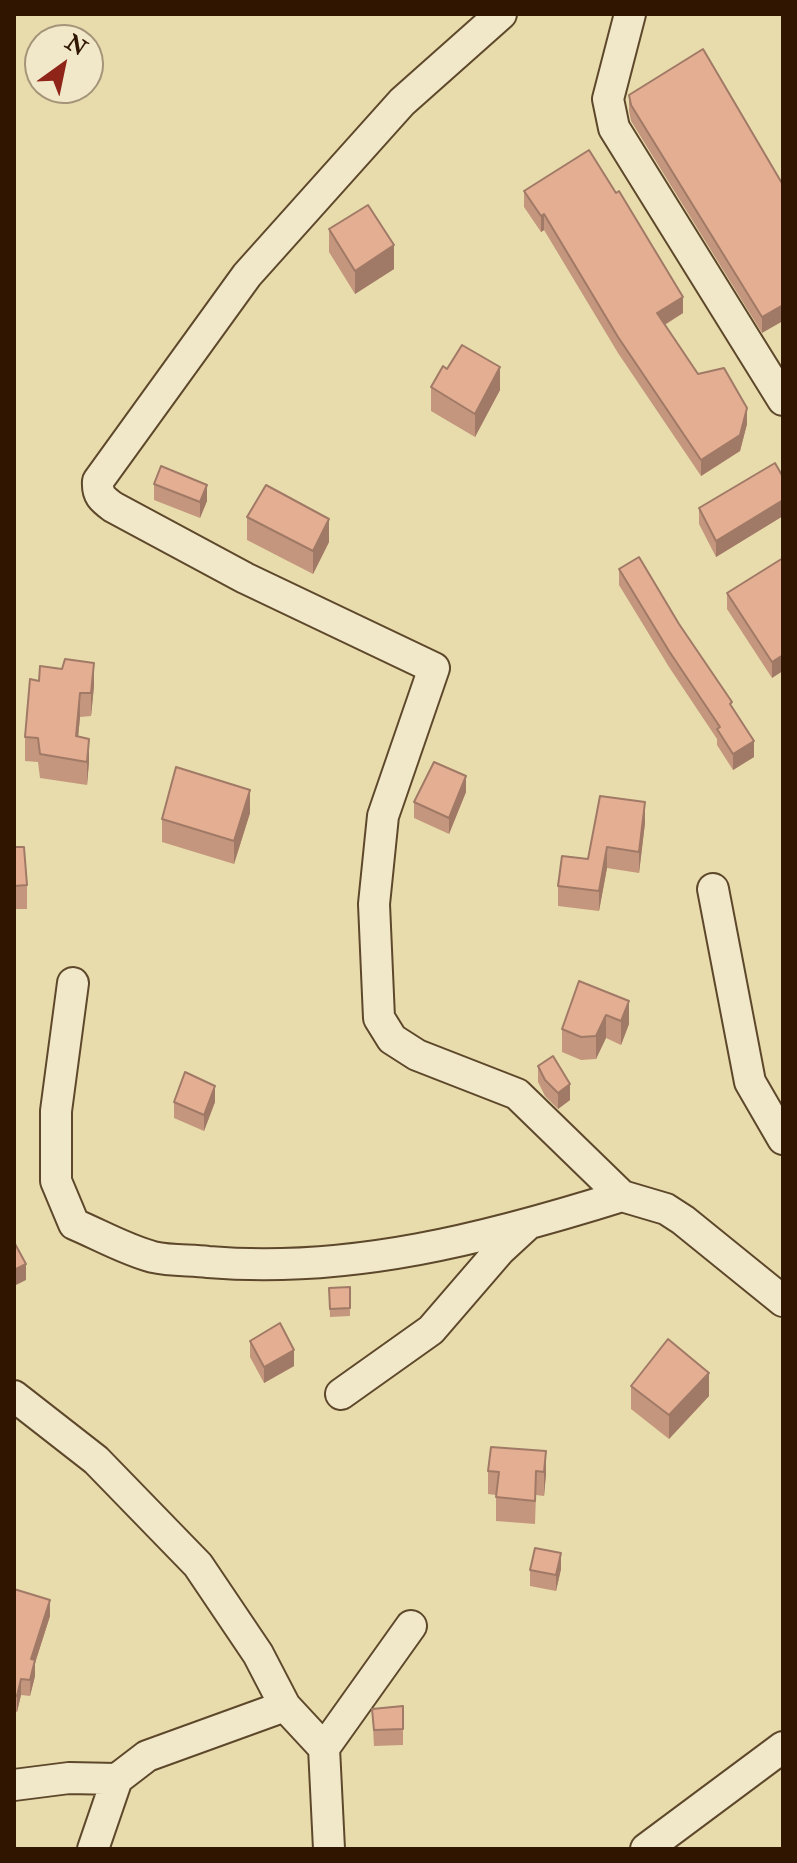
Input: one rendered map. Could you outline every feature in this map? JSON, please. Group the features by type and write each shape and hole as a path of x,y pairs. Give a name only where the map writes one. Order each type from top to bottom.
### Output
{"street":[{"path":"501,14 402,102 247,275 98,481 97,492 113,507 245,578 434,668 383,816 374,904 379,1018 392,1039 417,1055 517,1094 622,1196 658,1206 683,1220 783,1301"},
{"path":"630,14 608,99 614,128 783,400"},
{"path":"713,889 750,1082 783,1139"},
{"path":"73,983 56,1111 56,1181 74,1224 154,1257 241,1265 333,1263 526,1226 622,1196"},
{"path":"341,1394 431,1330 500,1250 526,1226"},
{"path":"14,1396 96,1460 198,1565 258,1654 285,1706 324,1748"},
{"path":"329,1849 324,1748 411,1626"},
{"path":"93,1849 117,1779 147,1756 285,1706"},
{"path":"646,1849 783,1747"},
{"path":"14,1785 69,1778 117,1779"}],"building":[{"path":"703,49 783,185 783,305 762,317 631,105 629,95"},
{"path":"589,150 616,193 619,191 683,297 657,313 698,374 724,368 747,408 740,435 701,460 618,337 544,214 541,216 524,191"},
{"path":"368,205 394,245 355,271 329,229"},
{"path":"462,345 500,367 475,414 431,387 443,366 447,369"},
{"path":"775,463 783,477 783,500 716,541 699,508"},
{"path":"161,466 207,485 200,502 154,484"},
{"path":"266,485 329,519 313,551 247,517"},
{"path":"639,557 754,741 733,754 717,729 720,727 619,569"},
{"path":"783,558 783,655 772,662 727,593"},
{"path":"65,659 94,663 91,693 80,693 76,736 89,739 87,762 40,754 38,738 25,737 30,679 39,681 40,666 62,669"},
{"path":"434,762 466,776 449,818 414,802"},
{"path":"176,767 250,790 234,841 162,819"},
{"path":"600,796 645,802 639,852 607,847 599,891 558,886 562,856 588,859"},
{"path":"14,847 24,847 27,885 14,886"},
{"path":"579,981 629,1001 621,1021 606,1015 596,1036 581,1037 562,1029"},
{"path":"553,1056 570,1084 558,1093 545,1080 538,1066"},
{"path":"185,1072 215,1086 204,1115 174,1102"},
{"path":"14,1242 26,1264 14,1270"},
{"path":"350,1287 350,1308 330,1309 329,1288"},
{"path":"280,1323 294,1350 264,1367 250,1341"},
{"path":"668,1339 709,1373 669,1415 631,1386"},
{"path":"491,1447 546,1451 544,1472 536,1471 535,1501 496,1497 499,1472 488,1471"},
{"path":"535,1548 561,1553 556,1575 530,1570"},
{"path":"14,1589 50,1600 31,1659 35,1660 30,1680 21,1679 17,1696 14,1695"},
{"path":"403,1706 403,1729 374,1730 372,1709"}]}
